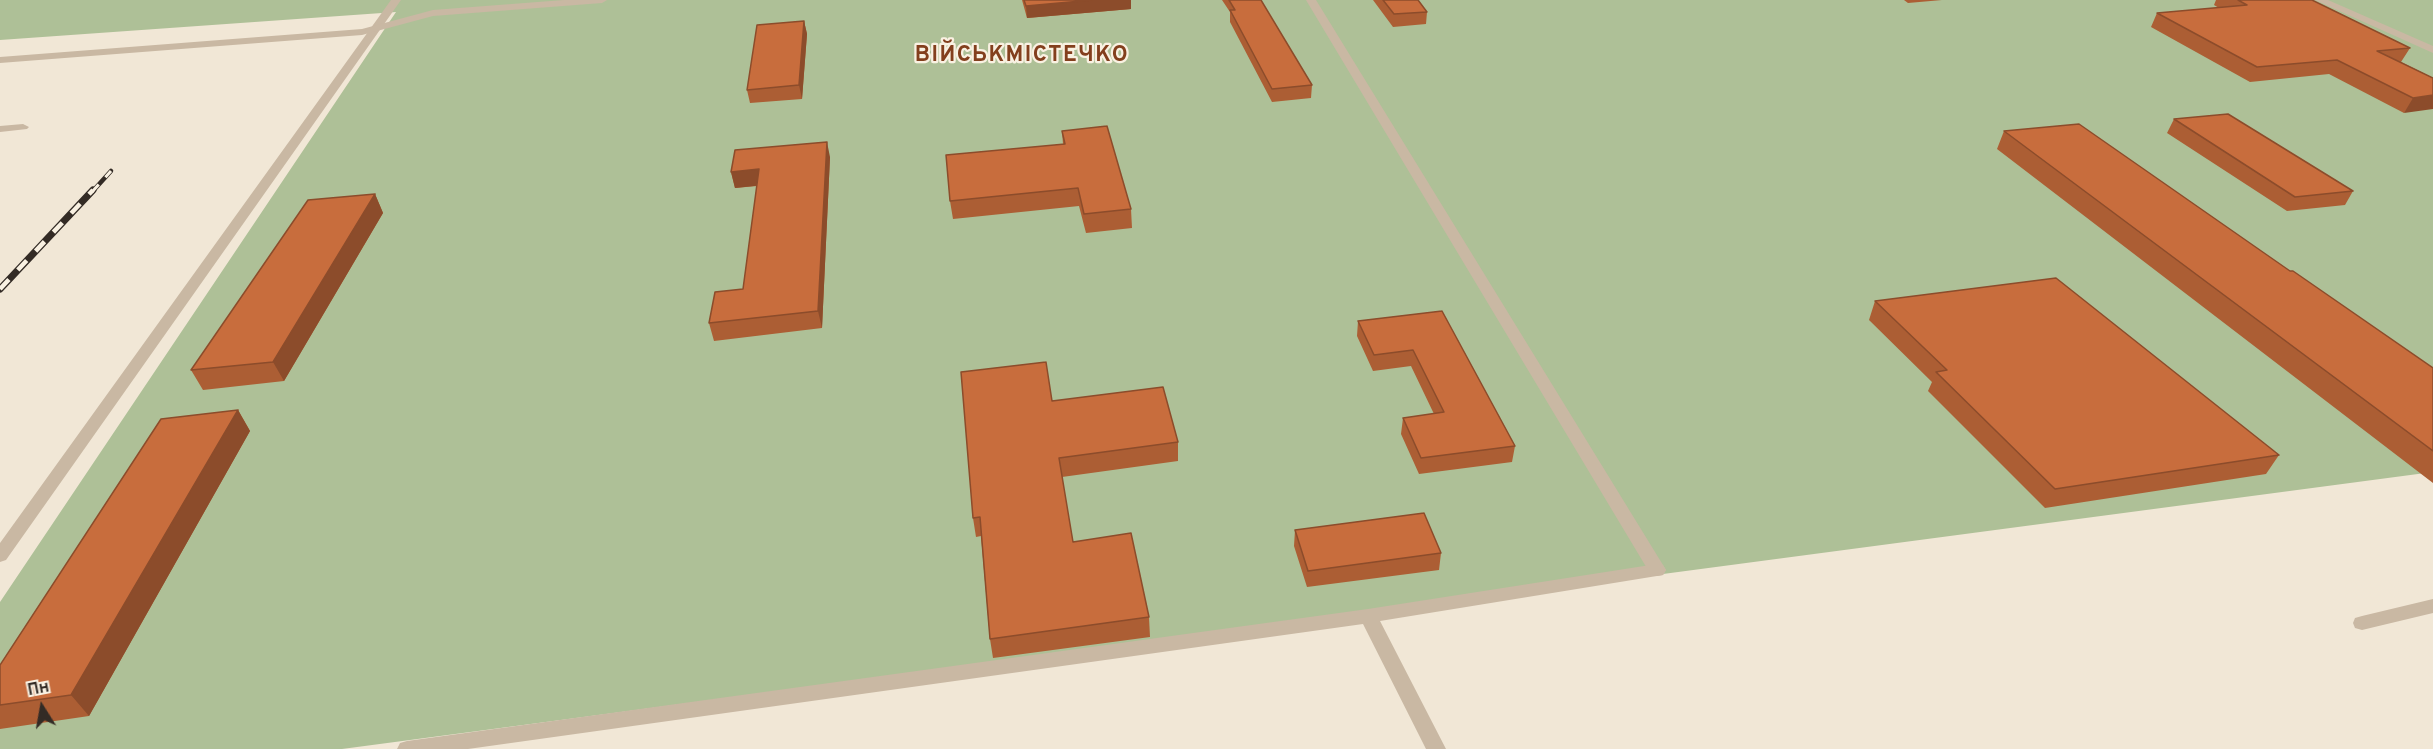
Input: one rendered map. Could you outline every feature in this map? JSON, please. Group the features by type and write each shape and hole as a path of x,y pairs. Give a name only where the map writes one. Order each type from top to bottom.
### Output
{"street":[{"path":"0,556 396,0"},
{"path":"0,60 362,32 433,13 602,0"},
{"path":"406,749 1368,615 1657,570 1311,0"},
{"path":"2320,0 2433,50"},
{"path":"0,129 23,127"},
{"path":"2362,623 2433,606"},
{"path":"1368,615 1401,685 1436,749"}],"green space":[{"path":"0,0 2433,0 2433,472 342,749 0,749 0,602 396,12 0,40"}],"building":[{"path":"1024,0 1092,0 1026,6"},
{"path":"1229,0 1261,0 1312,85 1272,89 1230,10 1235,10"},
{"path":"1383,0 1418,0 1427,12 1394,14"},
{"path":"2238,0 2312,0 2410,48 2377,51 2433,78 2433,95 2413,98 2337,60 2257,67 2157,13 2247,5"},
{"path":"804,21 799,85 747,90 757,25"},
{"path":"2228,114 2353,191 2295,197 2174,119"},
{"path":"2079,124 2433,368 2433,451 2004,131"},
{"path":"1107,126 1131,209 1084,214 1078,188 950,201 946,155 1065,144 1062,131"},
{"path":"827,142 818,311 709,323 715,292 743,289 759,169 731,172 735,150"},
{"path":"375,194 273,362 191,370 308,200"},
{"path":"2056,278 2279,455 2055,489 1936,372 1947,370 1875,301"},
{"path":"1442,311 1515,446 1421,458 1403,418 1444,412 1413,350 1374,355 1358,321"},
{"path":"1046,362 1052,401 1163,387 1178,442 1059,458 1073,542 1131,533 1149,617 990,639 980,517 973,518 961,372"},
{"path":"238,410 71,695 0,705 0,665 161,419"},
{"path":"1424,513 1441,553 1308,571 1295,530"}],"railway":[{"path":"92,192 111,171"},
{"path":"0,289 93,190"}],"district":[{"name":"ВІЙСЬКМІСТЕЧКО","path":"1022,57"}]}
